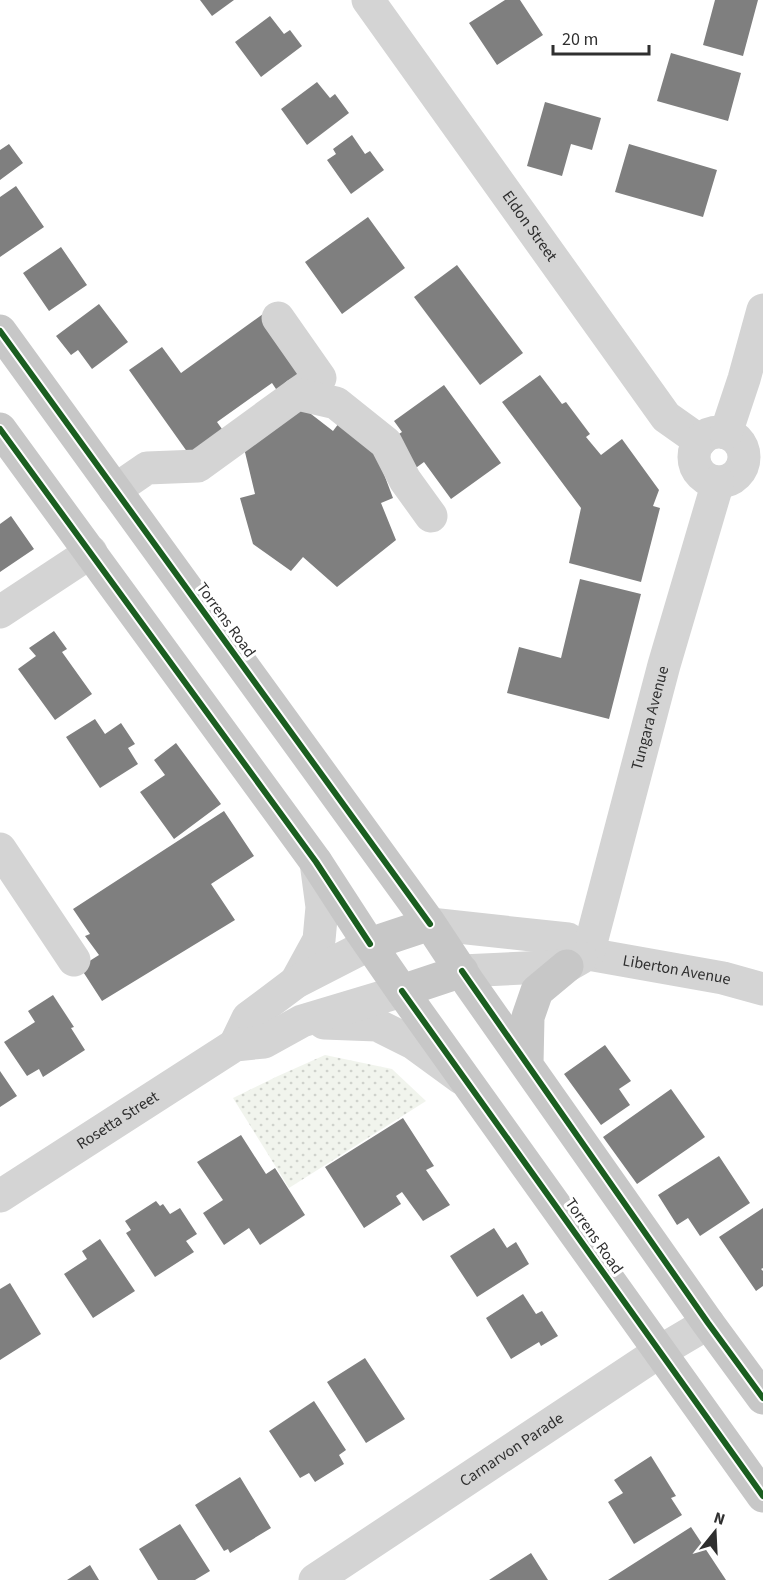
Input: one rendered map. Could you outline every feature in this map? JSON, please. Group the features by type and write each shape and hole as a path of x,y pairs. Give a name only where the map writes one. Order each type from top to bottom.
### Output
{"main road":[{"name":"Torrens Road","path":"0,331 430,924 708,1323 763,1398"},
{"name":"Torrens Road","path":"0,429 316,862 402,991 763,1496"},
{"path":"370,944 430,924"},
{"path":"527,1064 528,1017 537,991 578,960"},
{"path":"402,991 462,971"}],"street":[{"name":"Eldon Street","path":"368,0 666,417 713,437"},
{"path":"713,437 739,442 744,456 741,472 703,477 695,464 695,448 713,437 744,379 763,310"},
{"path":"116,490 147,468 198,465 320,378 278,318"},
{"path":"297,394 336,403 387,443 405,480 431,516"},
{"name":"Tungara Avenue","path":"578,960 664,664 741,472"},
{"path":"0,612 91,552"},
{"path":"0,849 74,960"},
{"path":"296,982 319,940 322,907 316,862"},
{"name":"Liberton Avenue","path":"430,924 568,939 578,960"},
{"path":"235,1045 248,1018 296,982 370,944"},
{"name":"Liberton Avenue","path":"462,971 578,960 723,978 763,989"},
{"name":"Rosetta Street","path":"0,1196 235,1045 264,1042 302,1022 402,991"},
{"path":"302,1022 377,1025 413,1043 470,1084"},
{"name":"Carnarvon Parade","path":"315,1580 660,1352 708,1323"}],"shaded area":[{"path":"325,1055 392,1069 426,1101 289,1188 233,1098"}],"building":[{"path":"200,0 234,0 212,16"},
{"path":"505,0 520,0 543,35 497,65 469,23"},
{"path":"715,0 758,0 743,56 703,45"},
{"path":"270,16 284,34 290,30 302,46 261,77 235,42"},
{"path":"671,53 741,73 728,121 657,101"},
{"path":"317,82 330,98 335,94 349,113 307,145 281,109"},
{"path":"545,102 601,118 592,150 571,144 562,176 527,166"},
{"path":"352,135 365,154 370,151 384,170 351,194 327,160 336,154 333,149"},
{"path":"9,144 23,163 0,180 0,150"},
{"path":"629,144 717,170 703,217 615,192"},
{"path":"16,186 44,227 0,257 0,197"},
{"path":"368,217 405,268 342,314 305,262"},
{"path":"61,247 87,285 49,311 23,273"},
{"path":"457,265 523,353 480,385 414,297"},
{"path":"99,304 128,342 92,369 78,350 71,355 56,336"},
{"path":"263,314 307,376 280,395 272,383 217,422 227,436 193,460 129,370 162,347 181,373"},
{"path":"540,375 562,404 566,402 590,434 586,437 601,455 622,439 659,490 653,506 660,508 641,582 569,563 581,508 502,402"},
{"path":"444,385 501,463 451,499 424,462 413,470 391,439 402,432 394,421"},
{"path":"302,407 333,431 339,423 376,453 393,498 381,503 396,540 337,587 303,557 291,571 253,544 240,498 255,494 244,448"},
{"path":"11,516 34,549 0,572 0,524"},
{"path":"580,579 641,594 609,719 507,693 519,647 561,658"},
{"path":"54,631 67,649 62,652 92,694 55,720 18,669 36,656 29,648"},
{"path":"95,719 105,734 121,723 135,744 128,748 138,764 100,788 66,737"},
{"path":"176,743 221,804 174,839 140,792 165,775 154,760"},
{"path":"224,811 254,856 211,884 235,920 102,1001 80,967 99,955 85,936 90,934 73,909"},
{"path":"53,995 74,1027 71,1028 85,1050 43,1077 39,1069 27,1076 4,1042 35,1022 28,1011"},
{"path":"605,1045 631,1081 619,1089 630,1105 601,1125 564,1074"},
{"path":"0,1071 17,1096 0,1107"},
{"path":"671,1089 705,1137 637,1184 603,1137"},
{"path":"403,1118 434,1166 426,1170 450,1205 423,1221 402,1192 396,1196 401,1204 364,1228 325,1167"},
{"path":"241,1135 266,1174 275,1168 305,1215 260,1245 249,1228 224,1245 203,1213 223,1200 197,1162"},
{"path":"719,1156 750,1203 700,1236 688,1218 677,1225 658,1195"},
{"path":"156,1201 160,1206 163,1204 170,1214 180,1208 197,1234 186,1241 194,1252 155,1277 126,1233 131,1230 125,1221"},
{"path":"763,1208 763,1268 761,1269 763,1286 756,1291 719,1237"},
{"path":"494,1228 507,1248 516,1242 529,1264 477,1297 450,1256"},
{"path":"100,1239 135,1291 93,1318 64,1274 87,1259 82,1251"},
{"path":"10,1283 41,1334 0,1360 0,1289"},
{"path":"523,1294 536,1314 542,1311 558,1336 541,1346 539,1342 511,1359 486,1318"},
{"path":"365,1358 405,1419 366,1443 327,1382"},
{"path":"314,1401 346,1450 339,1455 344,1464 315,1482 309,1473 300,1478 269,1431"},
{"path":"651,1456 676,1496 671,1498 682,1515 634,1544 608,1502 623,1493 614,1480"},
{"path":"240,1477 271,1528 230,1553 228,1549 224,1551 195,1505"},
{"path":"180,1524 210,1571 195,1580 158,1580 139,1549"},
{"path":"691,1527 726,1580 608,1580"},
{"path":"531,1553 548,1580 489,1580"},
{"path":"90,1565 99,1580 67,1580"}],"cycle path":[{"path":"0,331 430,924"},
{"path":"0,429 316,862 370,944"},
{"path":"462,971 763,1398"},
{"path":"402,991 763,1496"}]}
